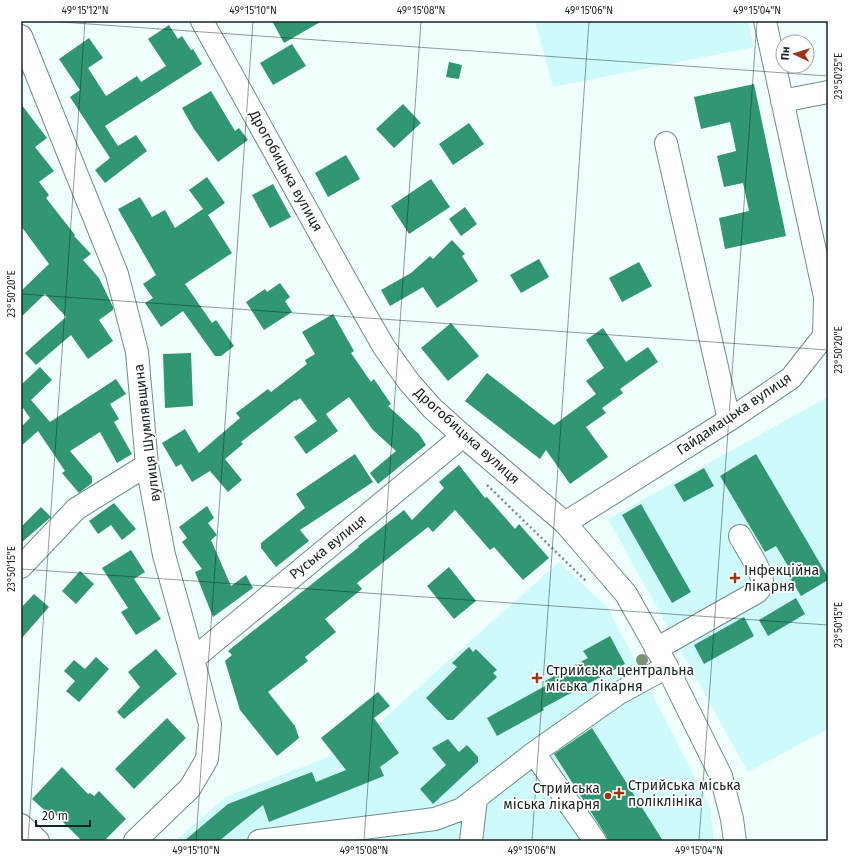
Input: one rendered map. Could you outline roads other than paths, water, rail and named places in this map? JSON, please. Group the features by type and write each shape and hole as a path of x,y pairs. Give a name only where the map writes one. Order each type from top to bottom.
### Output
{"street":[{"name":"Дрогобицька вулиця","path":"202,21 384,347 409,382 432,408 565,523 626,594 667,667 721,776 732,819 735,841"},
{"name":"Гайдамацька вулиця","path":"565,523 729,420 791,378 826,334 824,297 765,21"},
{"name":"вулиця Шумлявщина","path":"21,36 117,274 137,352 148,465 164,555 194,659 210,724 207,760 190,788 135,841"},
{"path":"782,101 828,92"},
{"path":"666,143 729,420"},
{"name":"Руська вулиця","path":"194,659 463,436"},
{"path":"21,567 76,509 148,465"},
{"path":"656,648 757,592 762,584 762,576 740,536"},
{"path":"259,841 435,819 471,818 534,753 620,693 667,667"},
{"path":"534,753 595,841"},
{"path":"471,818 488,841"},
{"path":"21,825 38,841"}],"place":[{"name":"Інфекційна лікарня","path":"735,578"},
{"name":"Стрийська центральна міська лікарня","path":"537,678"},
{"name":"Стрийська міська поліклініка","path":"619,793"},
{"name":"Стрийська міська лікарня","path":"608,796"}]}
